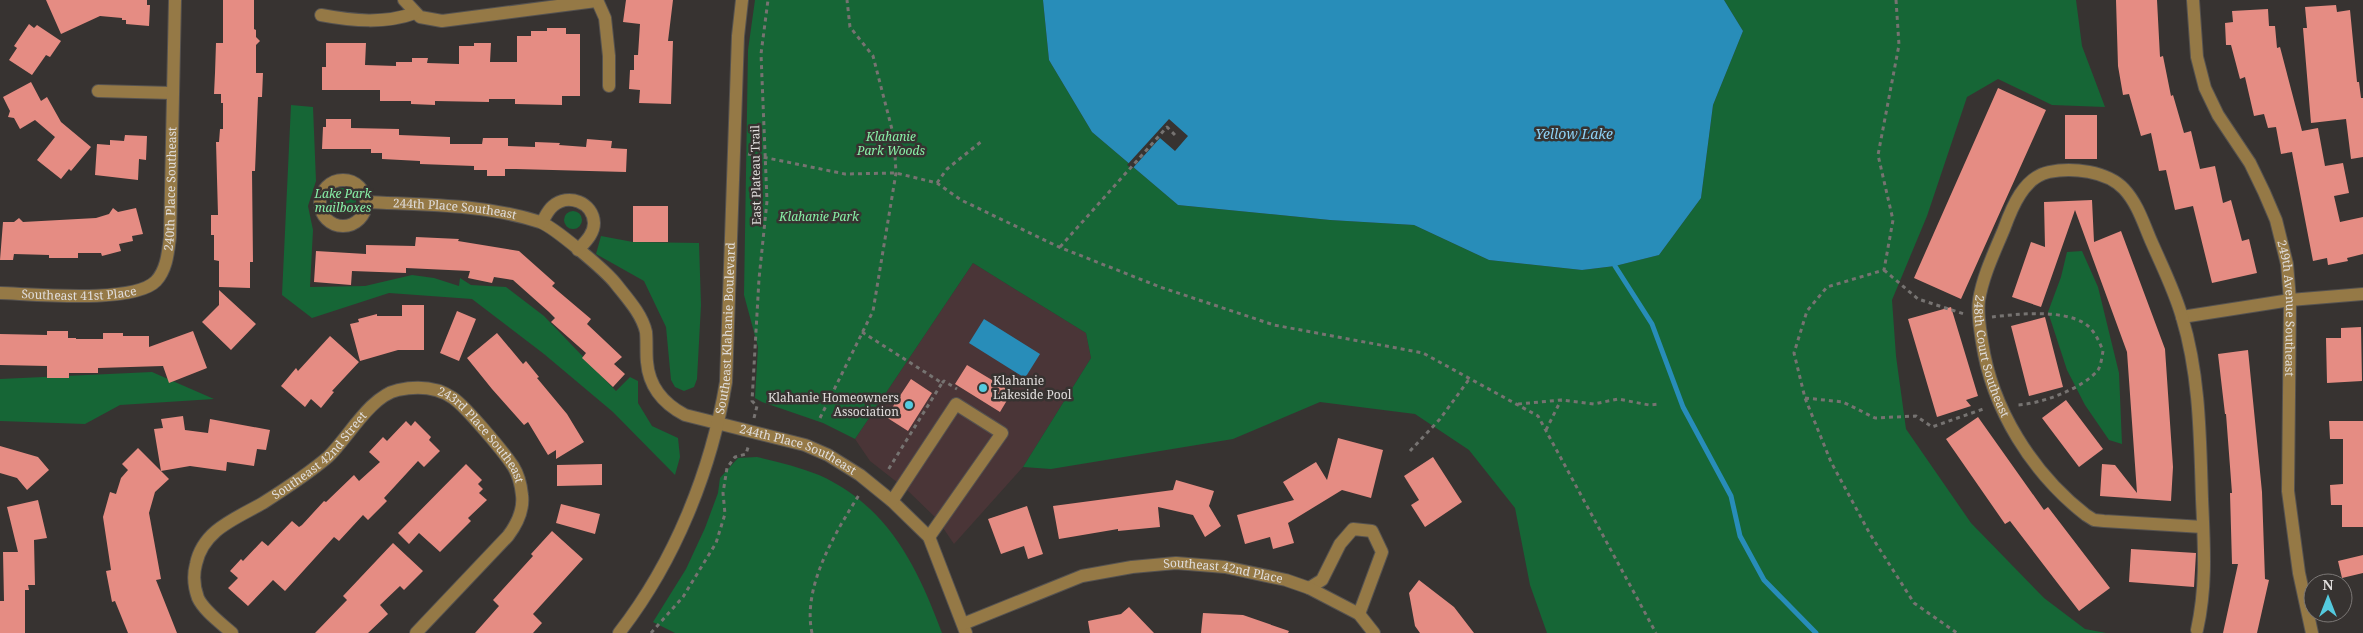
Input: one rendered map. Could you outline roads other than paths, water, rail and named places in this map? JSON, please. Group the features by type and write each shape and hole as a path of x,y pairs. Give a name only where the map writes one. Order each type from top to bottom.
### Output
{"street":[{"name":"240th Place Southeast","path":"156,282 168,257 170,237 175,0"},
{"path":"404,0 418,15"},
{"path":"321,15 352,20 381,21 418,15 442,21 596,0 605,18 609,56 609,86"},
{"name":"Southeast Klahanie Boulevard","path":"619,633 668,555 688,513 719,423 726,382 738,36 742,0"},
{"name":"249th Avenue Southeast","path":"2193,0 2197,57 2205,88 2218,115 2250,163 2276,220 2286,264 2290,300 2288,492 2299,573 2312,633"},
{"path":"98,91 172,93"},
{"name":"248th Court Southeast","path":"2197,630 2204,600 2205,578 2203,527 2198,411 2191,353 2182,317 2137,209 2123,188 2104,176 2078,171 2059,170 2046,172 2036,177 2020,194 1984,280 1979,300 1979,319 1988,374 1999,406 2040,470 2086,515 2104,521 2203,527"},
{"path":"542,222 552,206 565,200 580,201 591,211 594,224 589,238 578,250"},
{"name":"244th Place Southeast","path":"366,202 463,207 542,222 608,273 634,306 646,331 647,365 650,376 661,398 670,407 685,414 805,445 828,455 860,475 892,501 929,537 965,628"},
{"name":"Southeast 41st Place","path":"0,294 115,295 140,289 156,282"},
{"path":"2182,317 2290,300 2363,294"},
{"name":"243rd Place Southeast","path":"416,633 508,536 517,523 521,511 522,496 520,480 514,467 466,410 454,398 425,387"},
{"name":"Southeast 42nd Street","path":"232,633 198,599 194,583 198,552 215,531 287,487 328,457 381,398 395,390 425,387"},
{"path":"892,501 956,404 1002,433 929,537"},
{"path":"1309,588 1322,580 1340,544 1353,530 1372,531 1382,552 1359,614 1374,633"},
{"name":"Southeast 42nd Place","path":"965,628 1082,576 1132,567 1176,563 1225,567 1286,580 1309,588 1359,614"}],"water":[{"name":"Yellow Lake","path":"1043,0 1724,0 1743,31 1713,105 1701,198 1659,255 1615,266 1582,270 1489,260 1414,225 1330,220 1178,205 1092,132 1049,60"},
{"path":"984,319 1040,354 1025,378 969,343"}],"waterway":[{"path":"1615,266 1652,324 1683,407 1731,496 1740,536 1764,580 1816,633"}],"place":[{"name":"Klahanie Lakeside Pool","path":"983,388"},
{"name":"Klahanie Homeowners Association","path":"909,405"}],"park label":[{"name":"Klahanie Park Woods","path":"891,144"},
{"name":"Lake Park mailboxes","path":"343,201"},
{"name":"Klahanie Park","path":"819,217"}]}
